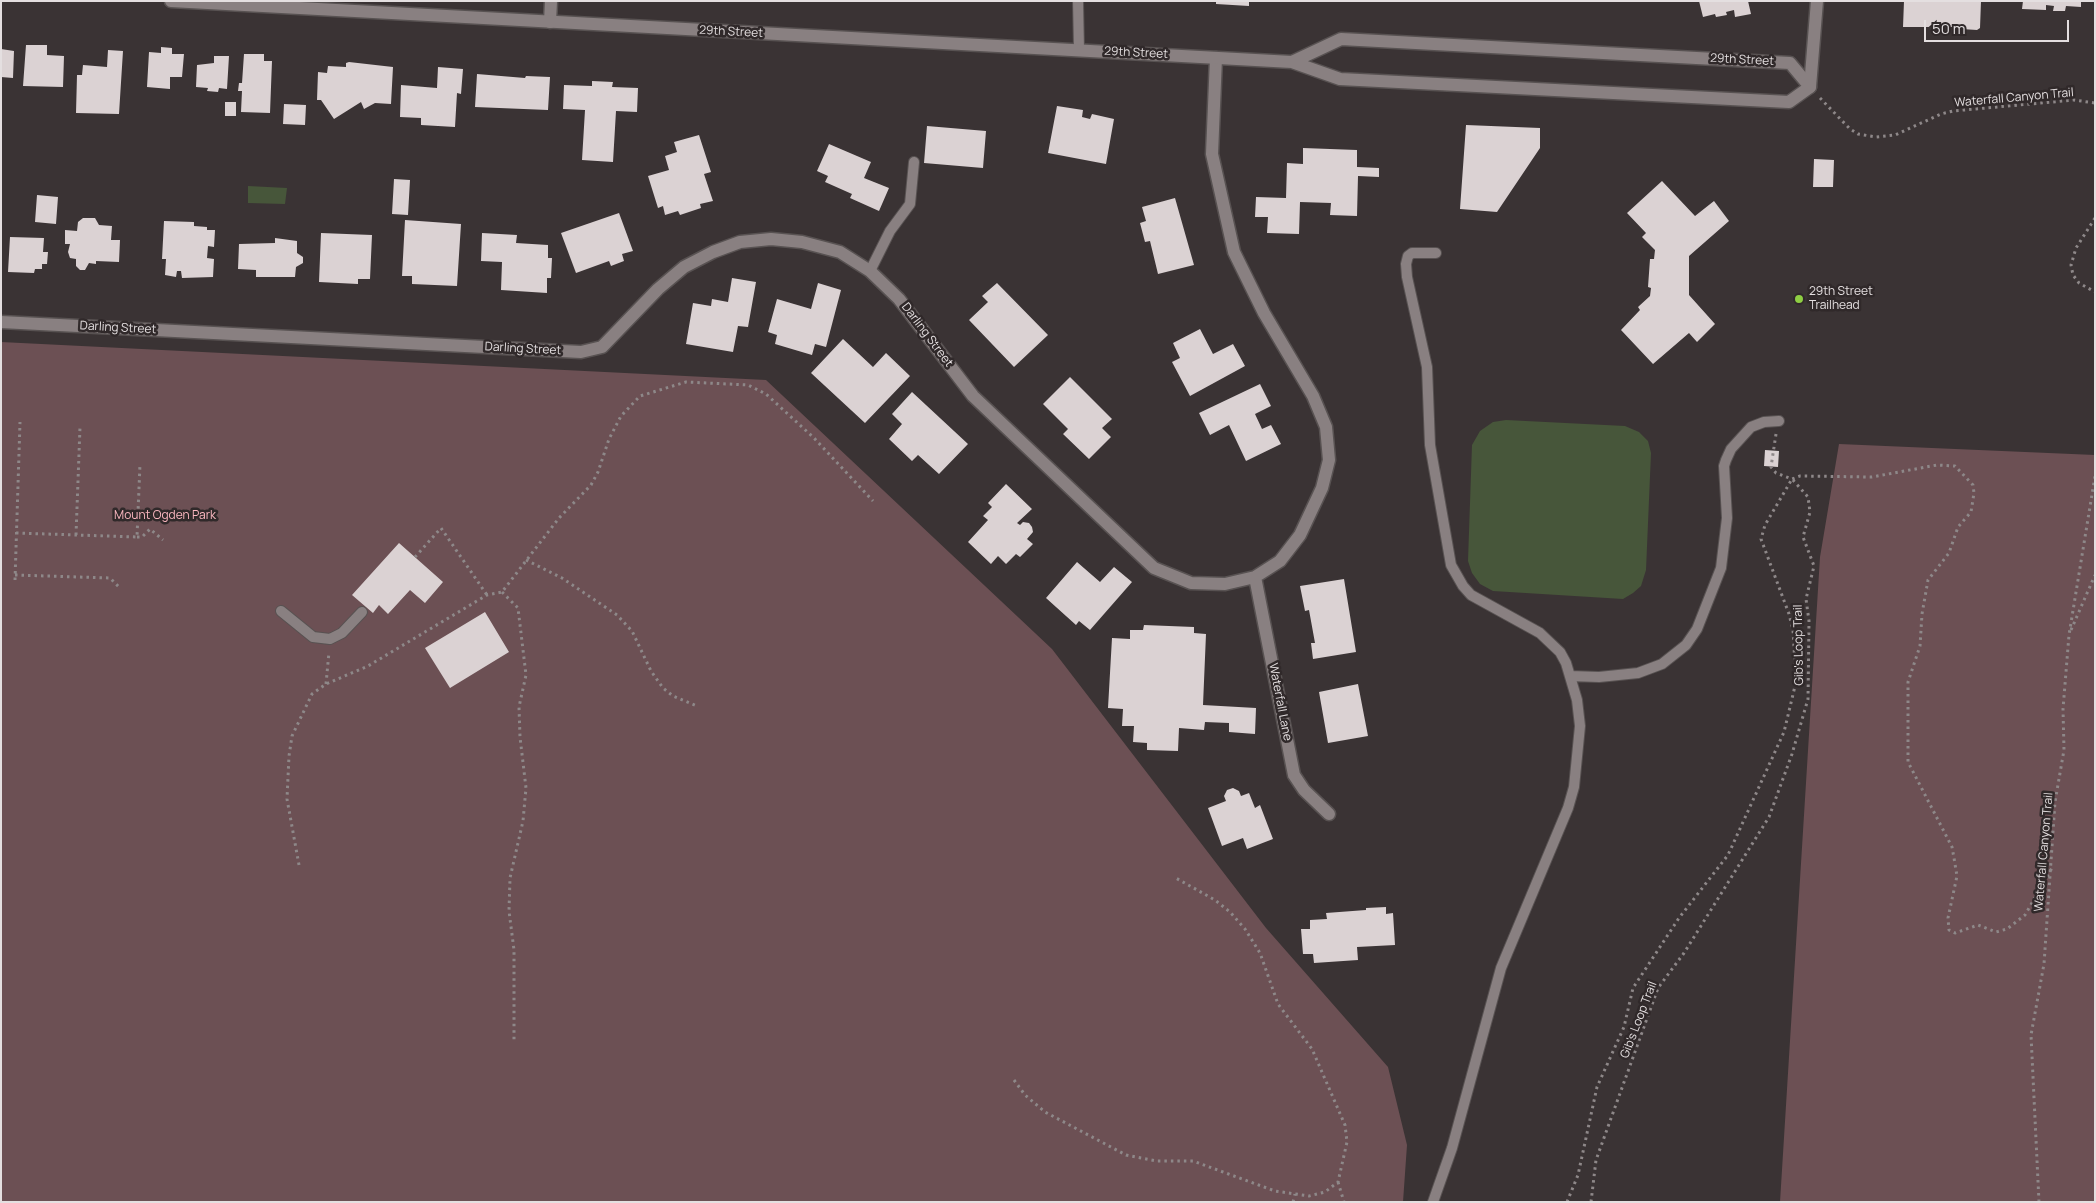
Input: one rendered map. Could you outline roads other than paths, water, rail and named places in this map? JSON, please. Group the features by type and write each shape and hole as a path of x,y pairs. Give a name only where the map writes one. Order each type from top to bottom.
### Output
{"street":[{"name":"29th Street","path":"171,1 243,3 550,22 1292,62 1340,79 1789,102 1810,87 1790,63 1341,39 1292,62"},
{"path":"550,22 551,1"},
{"path":"1810,87 1817,1"},
{"name":"Darling Street","path":"1,322 581,352 602,347 658,289 684,267 713,252 740,242 771,238 802,242 840,252 870,270 900,298 973,396 1154,568 1190,583 1225,584 1255,577 1280,562 1300,535 1322,488 1329,460 1326,427 1313,396 1264,312 1234,252 1212,154 1216,58"},
{"name":"Waterfall Lane","path":"1255,577 1294,775 1304,790 1329,814"}],"lane":[{"path":"1078,1 1079,50"},
{"path":"870,270 890,231 910,204 914,162"},
{"path":"1433,1202 1452,1148 1501,968 1570,801 1577,765 1580,726 1577,700 1566,663 1552,643 1540,633 1471,595 1450,565 1430,445 1427,367 1406,277 1406,264 1408,256 1412,252 1436,253"},
{"path":"1570,676 1599,677 1638,673 1662,664 1686,645 1697,629 1721,568 1728,518 1724,466 1726,460 1736,443 1751,427 1764,422 1779,421"},
{"path":"280,611 313,637 330,639 342,633 362,612"}],"place":[{"name":"29th Street Trailhead","path":"1799,299"}],"park label":[{"name":"Mount Ogden Park","path":"165,516"}]}
